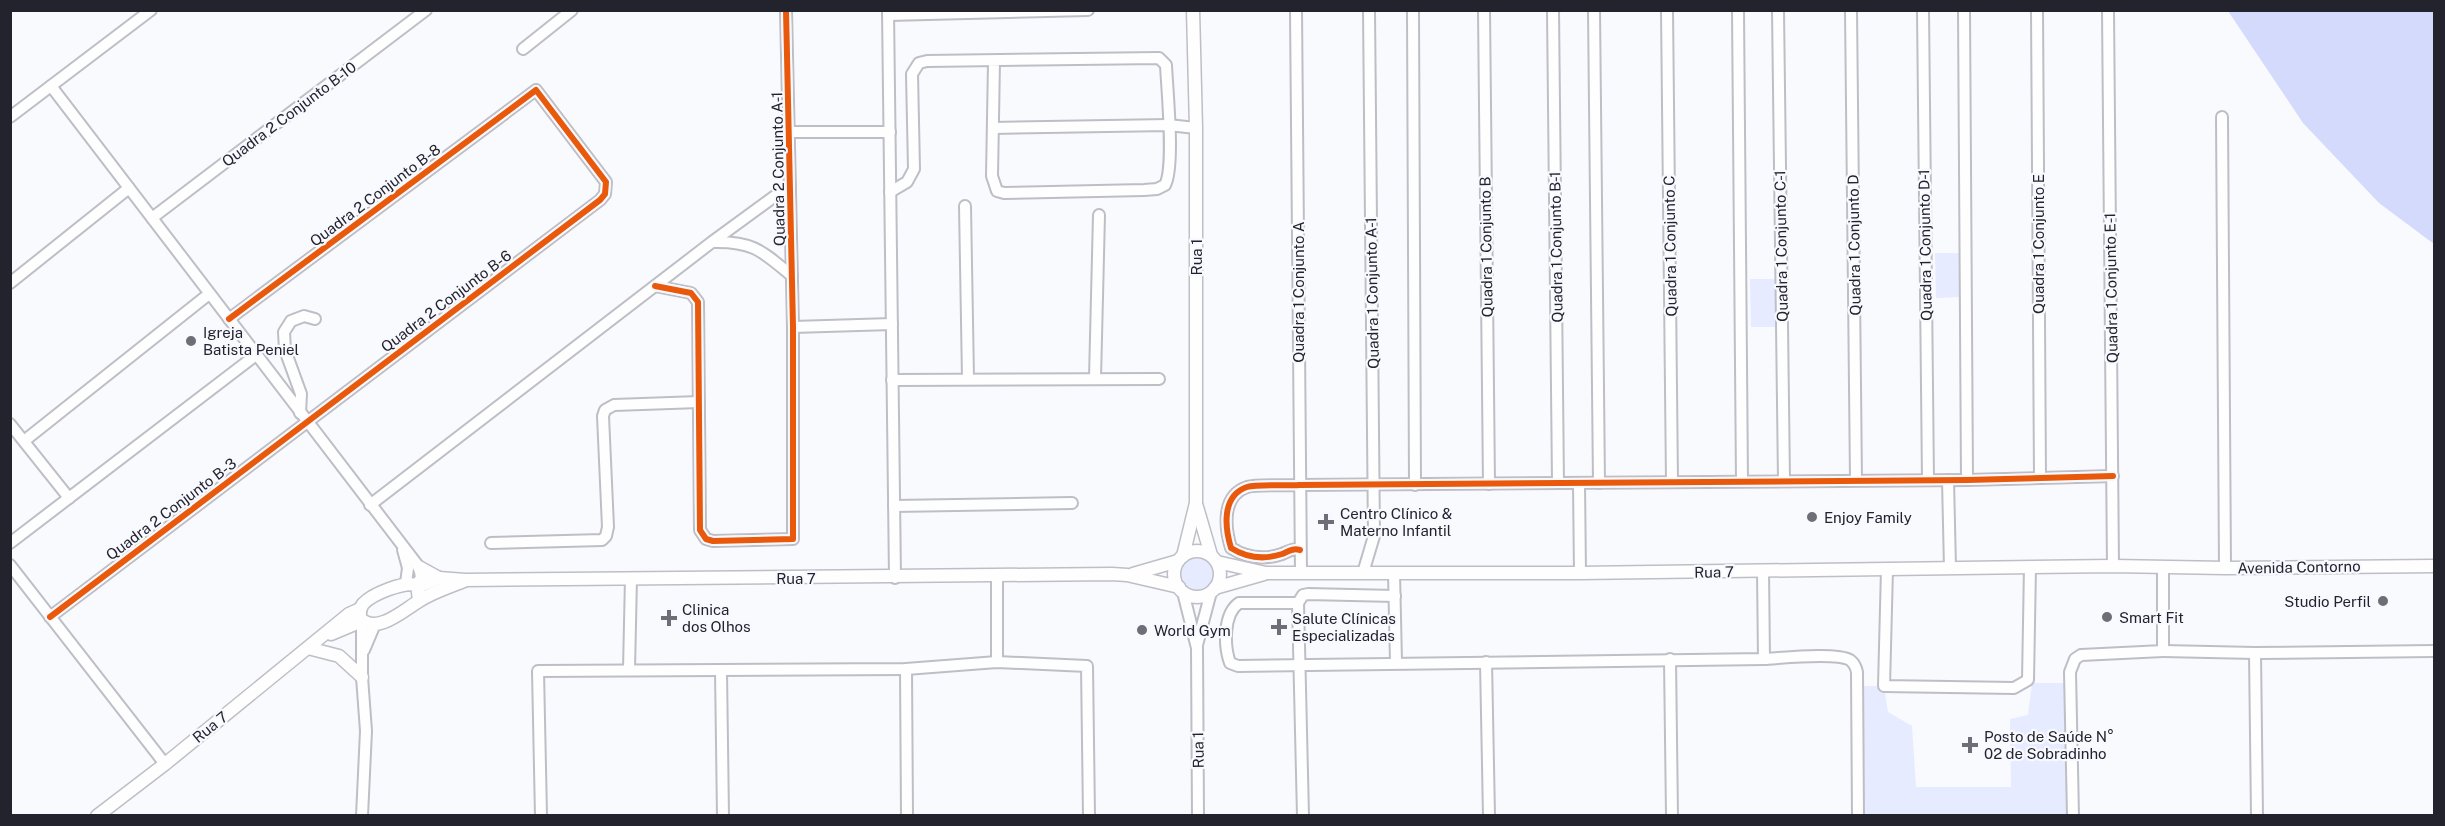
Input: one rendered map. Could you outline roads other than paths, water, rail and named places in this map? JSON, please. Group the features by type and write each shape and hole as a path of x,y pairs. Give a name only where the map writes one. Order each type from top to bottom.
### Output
{"main road":[{"name":"Rua 1","path":"1180,559 1196,503 1196,128 1193,10"},
{"name":"Rua 1","path":"1196,503 1214,559"},
{"path":"1196,551 1214,559 1220,576 1213,590 1197,597 1181,590 1174,574 1180,559 1196,551"},
{"name":"Rua 7","path":"1127,575 1180,559"},
{"name":"Rua 7","path":"1214,559 1266,573 1580,573 2163,567"},
{"name":"Avenida Contorno","path":"2163,567 2434,566"},
{"path":"419,567 439,578"},
{"name":"Rua 7","path":"1213,590 1266,573"},
{"name":"Rua 7","path":"365,619 372,597 439,578 465,580 1127,575 1181,590"},
{"name":"Rua 7","path":"97,816 165,764 349,614 365,619 396,616 419,600 465,580"},
{"path":"413,585 419,600"},
{"path":"308,648 339,656 362,677"}],"street":[{"path":"10,117 151,10"},
{"name":"Quadra 2 Conjunto B-10","path":"152,218 426,10"},
{"path":"523,49 572,10"},
{"name":"Quadra 2 Conjunto A-1","path":"699,402 700,530 706,538 712,541 793,539 793,327 786,10"},
{"path":"895,578 888,13 1088,10"},
{"name":"Quadra 1 Conjunto A","path":"1296,10 1301,573"},
{"name":"Quadra 1 Conjunto A-1","path":"1364,573 1364,563 1370,553 1374,536 1369,10"},
{"path":"1413,10 1415,485"},
{"name":"Quadra 1 Conjunto B","path":"1484,10 1489,484"},
{"name":"Quadra 1 Conjunto B-1","path":"1553,10 1558,483"},
{"path":"1594,10 1599,483"},
{"name":"Quadra 1 Conjunto C","path":"1667,10 1672,482"},
{"path":"1738,10 1742,481"},
{"name":"Quadra 1 Conjunto C-1","path":"1778,10 1784,481"},
{"name":"Quadra 1 Conjunto D","path":"1851,10 1856,480"},
{"name":"Quadra 1 Conjunto D-1","path":"1923,10 1928,480"},
{"path":"1964,10 1967,480"},
{"name":"Quadra 1 Conjunto E","path":"2037,10 2040,477"},
{"name":"Quadra 1 Conjunto E-1","path":"2108,10 2112,566"},
{"path":"890,192 907,182 914,169 912,74 915,67 927,61 994,62 1159,58 1166,65 1168,179 1165,184 1157,189 1004,193 997,191 992,176 994,62"},
{"path":"51,86 419,567 421,577 413,585 402,547"},
{"name":"Quadra 2 Conjunto B-6","path":"303,417 600,200 605,194 606,182 536,90"},
{"name":"Quadra 2 Conjunto B-8","path":"229,320 536,90"},
{"path":"2222,117 2225,568"},
{"path":"993,128 1168,125 1196,128"},
{"name":"Quadra 2 Conjunto A-1","path":"789,132 890,132"},
{"path":"370,505 712,242 790,185"},
{"path":"10,283 129,188"},
{"path":"965,206 968,378"},
{"path":"1095,378 1099,215"},
{"path":"712,242 731,241 759,249 792,276"},
{"path":"491,543 602,540 606,536 608,527 603,416 605,410 614,405 699,402 698,302 691,292 655,286"},
{"path":"24,441 209,294"},
{"path":"303,417 301,394 285,350 284,332 291,321 304,316 315,319"},
{"path":"793,327 892,324"},
{"path":"12,542 256,356"},
{"path":"892,380 1158,379"},
{"name":"Quadra 2 Conjunto B-3","path":"50,616 303,417"},
{"path":"10,424 69,498"},
{"path":"1300,550 1294,549 1269,558 1244,556 1231,548 1226,529 1228,507 1237,494 1248,487 1299,485 1967,480 2113,476"},
{"path":"1948,480 1950,568"},
{"path":"1579,484 1580,573"},
{"path":"894,506 1072,503"},
{"path":"10,565 15,579 50,616 165,764"},
{"path":"1887,569 1884,686 2014,688 2028,680 2030,567"},
{"path":"2163,567 2163,651"},
{"path":"1763,571 1764,659"},
{"path":"1394,573 1396,662"},
{"path":"997,575 997,662"},
{"path":"629,669 631,578"},
{"path":"1181,590 1197,648"},
{"path":"1197,648 1213,590"},
{"path":"1303,816 1298,603 1303,595 1308,594 1395,596"},
{"path":"1298,603 1239,603 1230,612 1227,627 1228,657 1233,665 1842,657 1855,666 1857,683 1858,816"},
{"path":"362,816 366,731 362,677 365,619"},
{"name":"Rua 1","path":"1197,648 1198,816"},
{"path":"2073,816 2070,672 2072,664 2082,655 2163,651 2255,653 2434,651"},
{"path":"2255,653 2257,816"},
{"path":"1670,659 1672,816"},
{"path":"541,816 538,671 906,669 997,662 1087,666 1089,816"},
{"path":"1486,662 1489,816"},
{"path":"906,669 907,816"},
{"path":"721,671 723,816"}],"place":[{"name":"Igreja Batista Peniel","path":"191,341"},
{"name":"Enjoy Family","path":"1812,517"},
{"name":"Centro Clínico & Materno Infantil","path":"1326,522"},
{"name":"Studio Perfil","path":"2383,601"},
{"name":"Smart Fit","path":"2107,617"},
{"name":"Clinica dos Olhos","path":"669,618"},
{"name":"Salute Clínicas Especializadas","path":"1279,627"},
{"name":"World Gym","path":"1142,630"},
{"name":"Posto de Saúde N° 02 de Sobradinho","path":"1970,745"}]}
